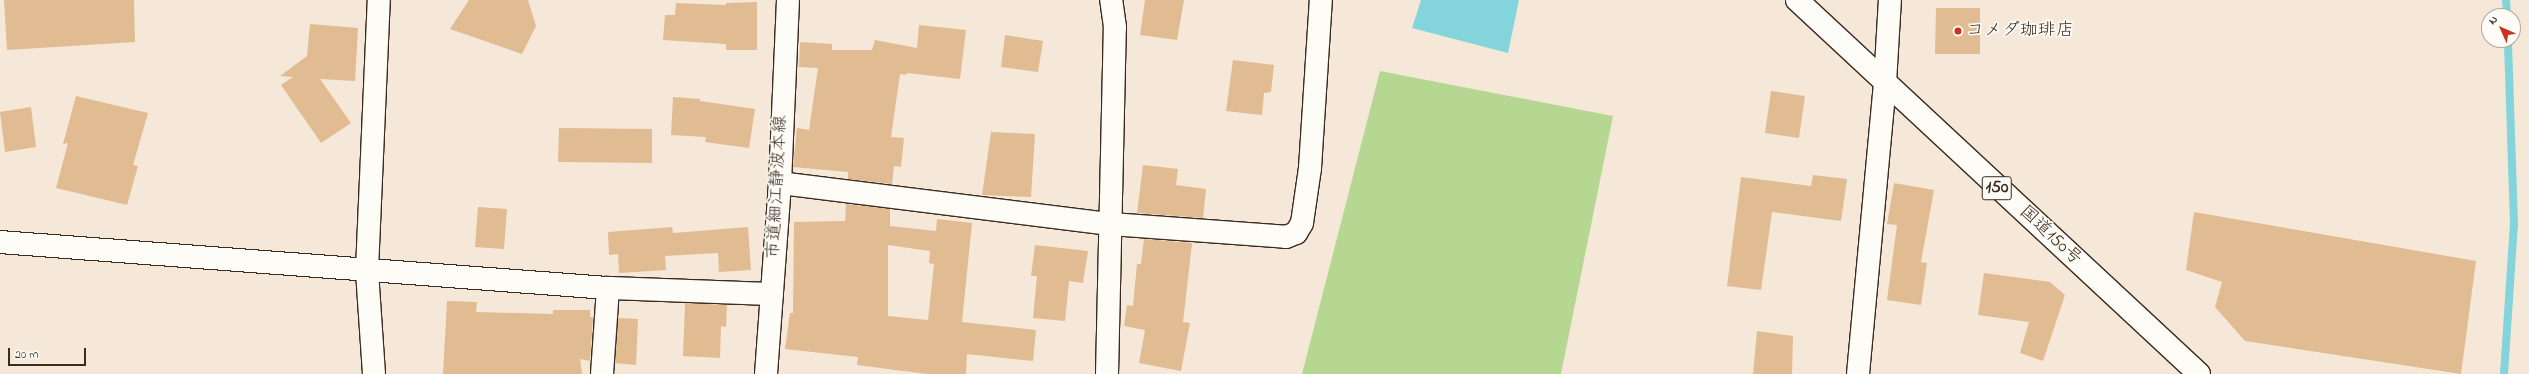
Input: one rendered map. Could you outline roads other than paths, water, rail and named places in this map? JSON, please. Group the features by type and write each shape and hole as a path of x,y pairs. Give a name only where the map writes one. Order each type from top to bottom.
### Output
{"main road":[{"path":"374,374 367,270 379,0"},
{"name":"市道細江静波本線","path":"766,374 780,183 788,0"},
{"path":"1106,374 1115,28 1111,0"},
{"path":"780,183 1111,224 1275,238 1286,237 1300,229 1310,168 1321,0"},
{"name":"国道150号","path":"1797,0 2199,374"},
{"path":"1858,374 1885,83 1890,0"},
{"path":"0,242 608,288 772,294"},
{"path":"602,374 608,288"}],"water":[{"path":"1421,0 1519,0 1508,53 1412,28"}],"waterway":[{"path":"2506,0 2506,8"},
{"path":"2504,374 2514,224 2508,48"}],"place":[{"name":"コメダ珈琲店","path":"1958,31"}]}
